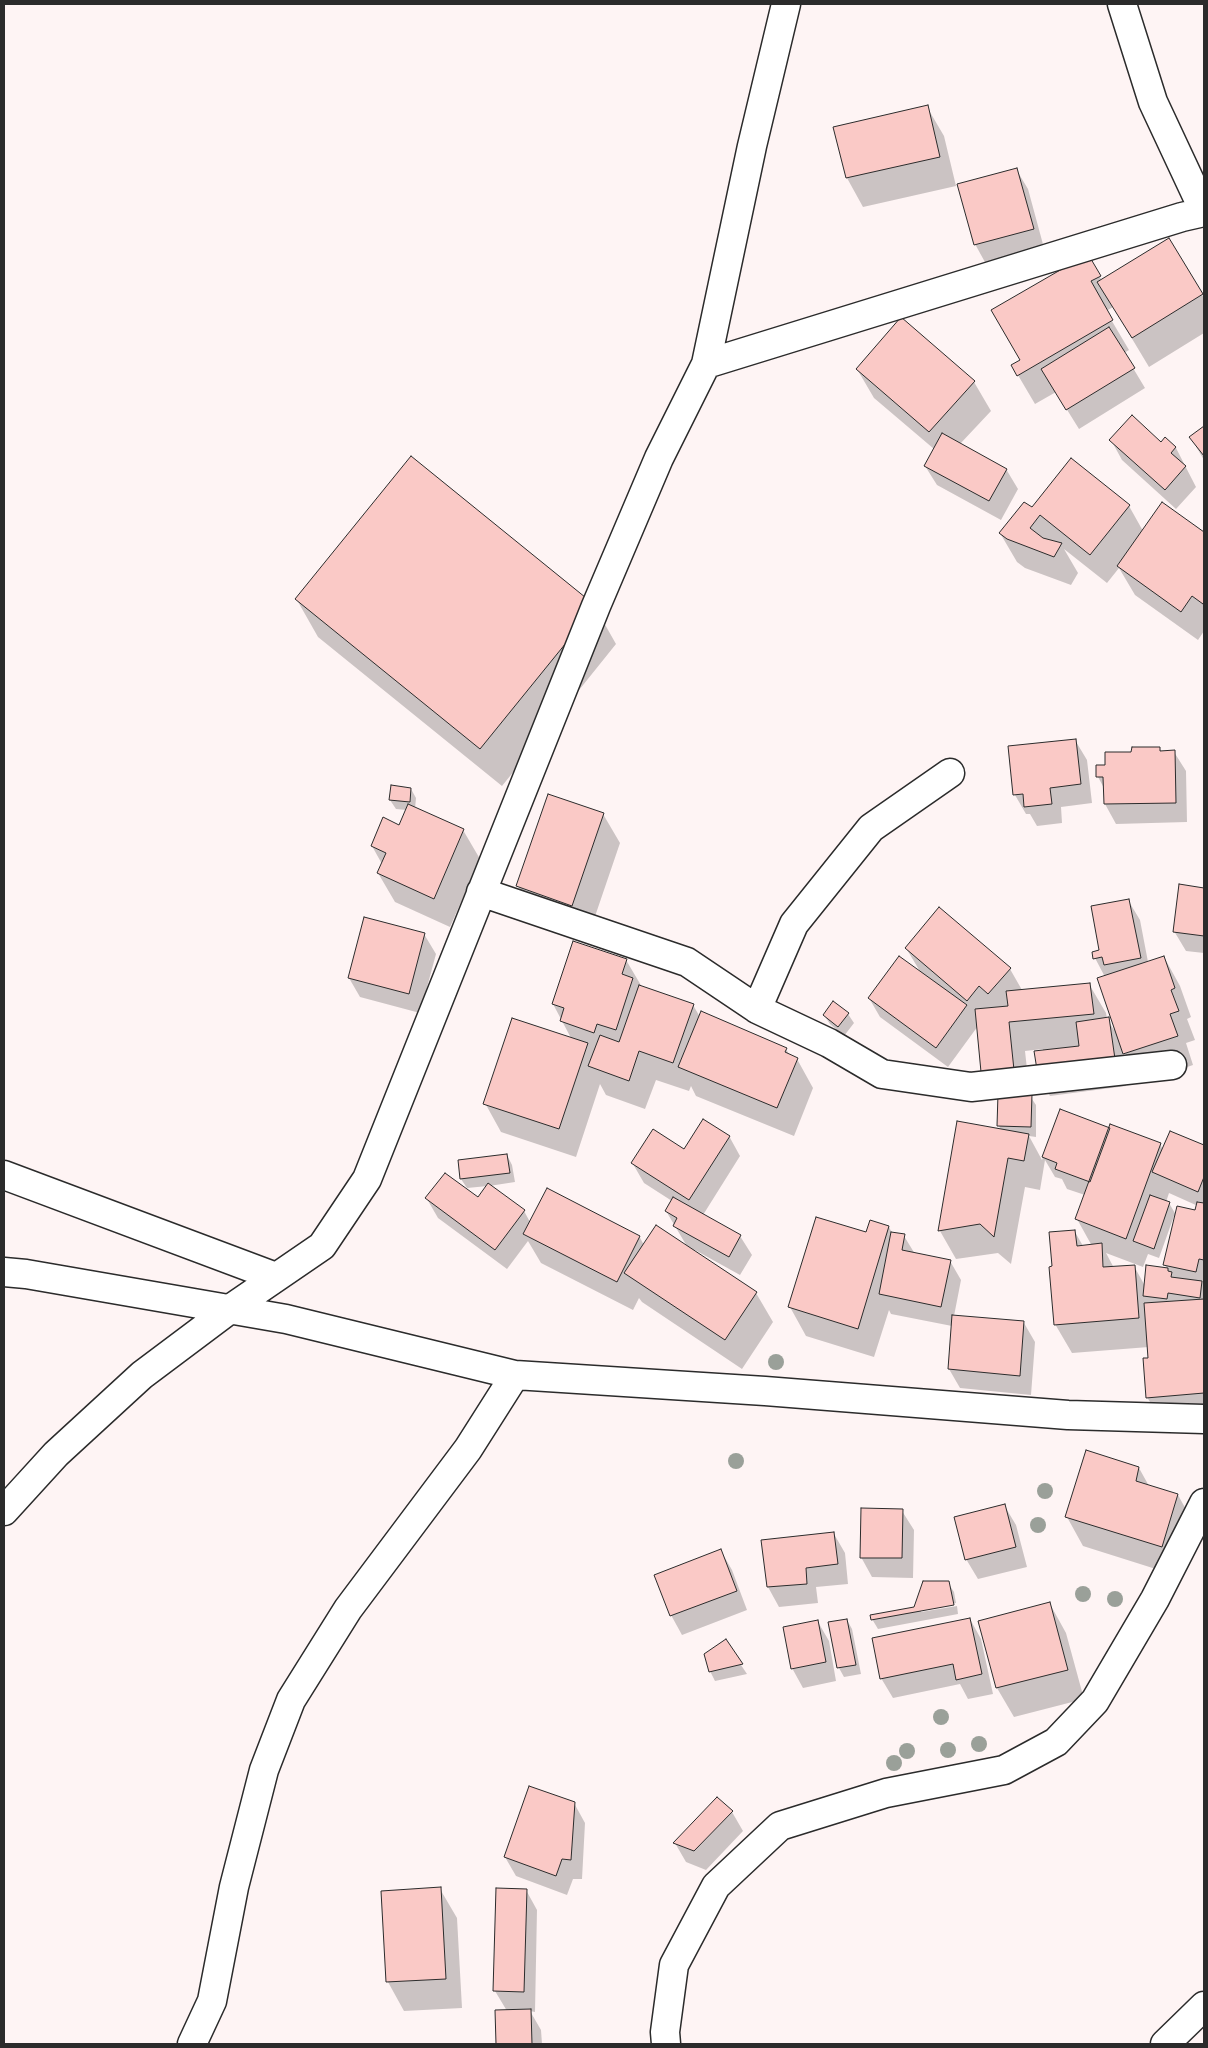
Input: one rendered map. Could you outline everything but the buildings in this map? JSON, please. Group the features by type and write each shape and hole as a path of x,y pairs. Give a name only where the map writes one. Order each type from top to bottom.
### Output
{"street":[{"path":"4,1511 56,1454 142,1375 230,1309 322,1246 367,1179 603,588 659,458 706,364 752,146 786,4"},
{"path":"706,364 1182,217 1204,212 1153,102 1122,4"},
{"path":"757,1009 794,924 871,828 950,774"},
{"path":"481,892 687,962 757,1009 829,1043 882,1074 971,1087 1172,1065"},
{"path":"4,1175 276,1277"},
{"path":"4,1272 26,1274 286,1319 515,1375 765,1391 1068,1414 1204,1419"},
{"path":"192,2044 212,2001 234,1888 264,1770 291,1700 348,1609 468,1449 515,1375"},
{"path":"666,2044 665,2032 674,1965 716,1886 780,1826 886,1793 1004,1770 1056,1742 1095,1701 1155,1599 1204,1503"},
{"path":"1165,2044 1204,2006"}]}
